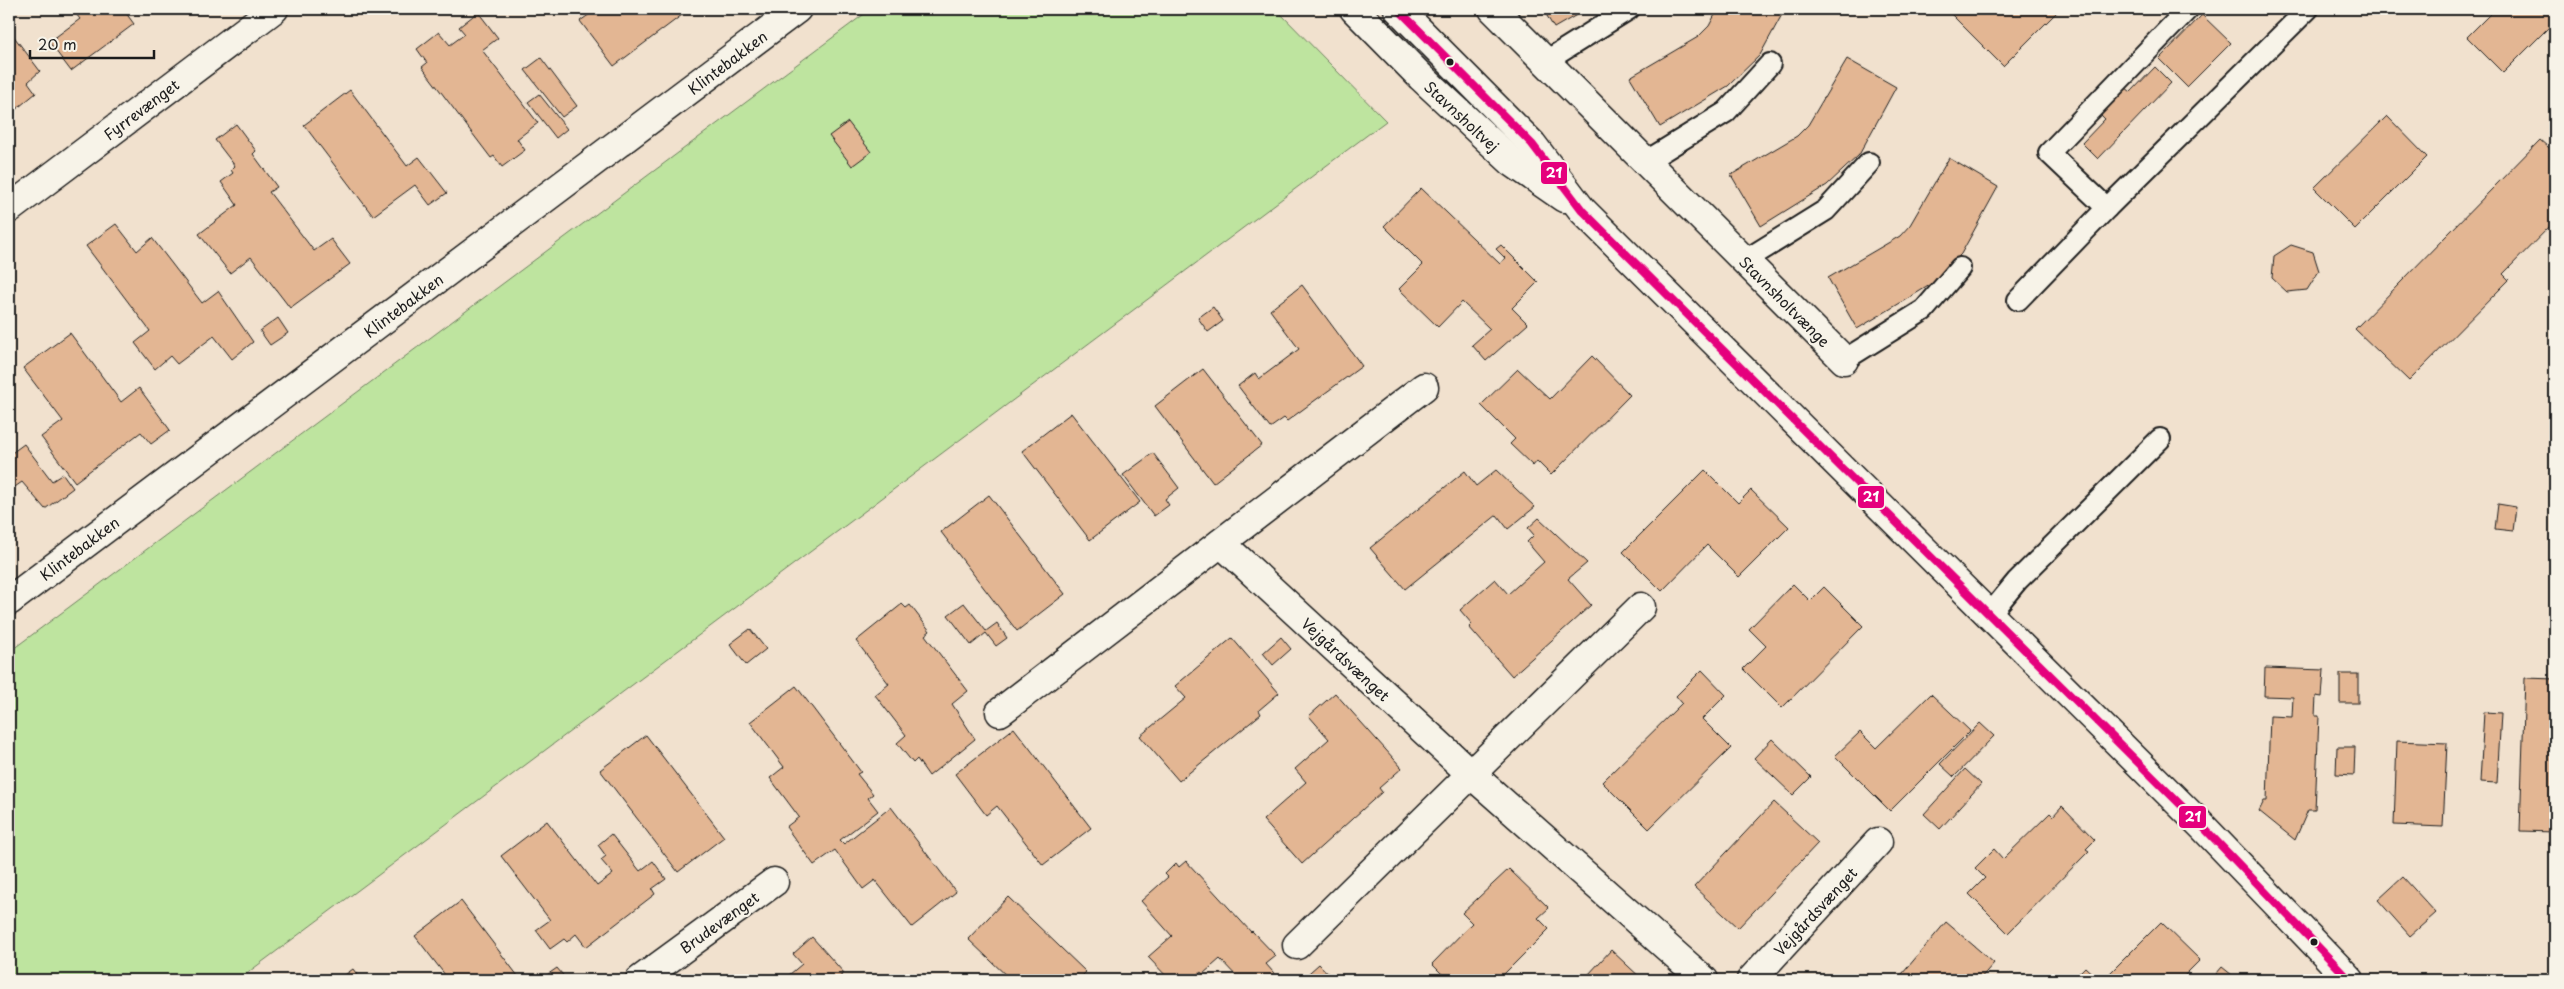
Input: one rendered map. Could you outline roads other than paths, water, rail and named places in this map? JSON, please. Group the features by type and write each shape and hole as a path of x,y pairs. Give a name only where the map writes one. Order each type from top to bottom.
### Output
{"street":[{"name":"Fyrrevænget","path":"9,209 274,9"},
{"name":"Klintebakken","path":"9,601 797,9"},
{"name":"Stavnsholtvej","path":"1354,9 1421,77 1512,162 1582,210"},
{"name":"Stavnsholtvej","path":"1398,9 1532,144 1582,210 2203,827 2350,980"},
{"name":"Stavnsholtvænge","path":"1493,9 1844,360"},
{"path":"1000,712 1424,387"},
{"name":"Vejgårdsvænget","path":"1221,544 1471,774 1704,980"},
{"path":"1297,945 1641,607"},
{"name":"Vejgårdsvænget","path":"1751,980 1878,842"},
{"name":"Brudevænget","path":"640,980 774,882"}],"lane":[{"path":"1546,61 1629,9"},
{"path":"2107,208 2048,153 2188,9"},
{"path":"2018,300 2107,208 2308,9"},
{"path":"1645,162 1726,112 1770,64"},
{"path":"1744,261 1826,210 1869,163"},
{"path":"1844,360 1924,310 1960,268"},
{"path":"1988,615 2017,581 2160,439"}]}
